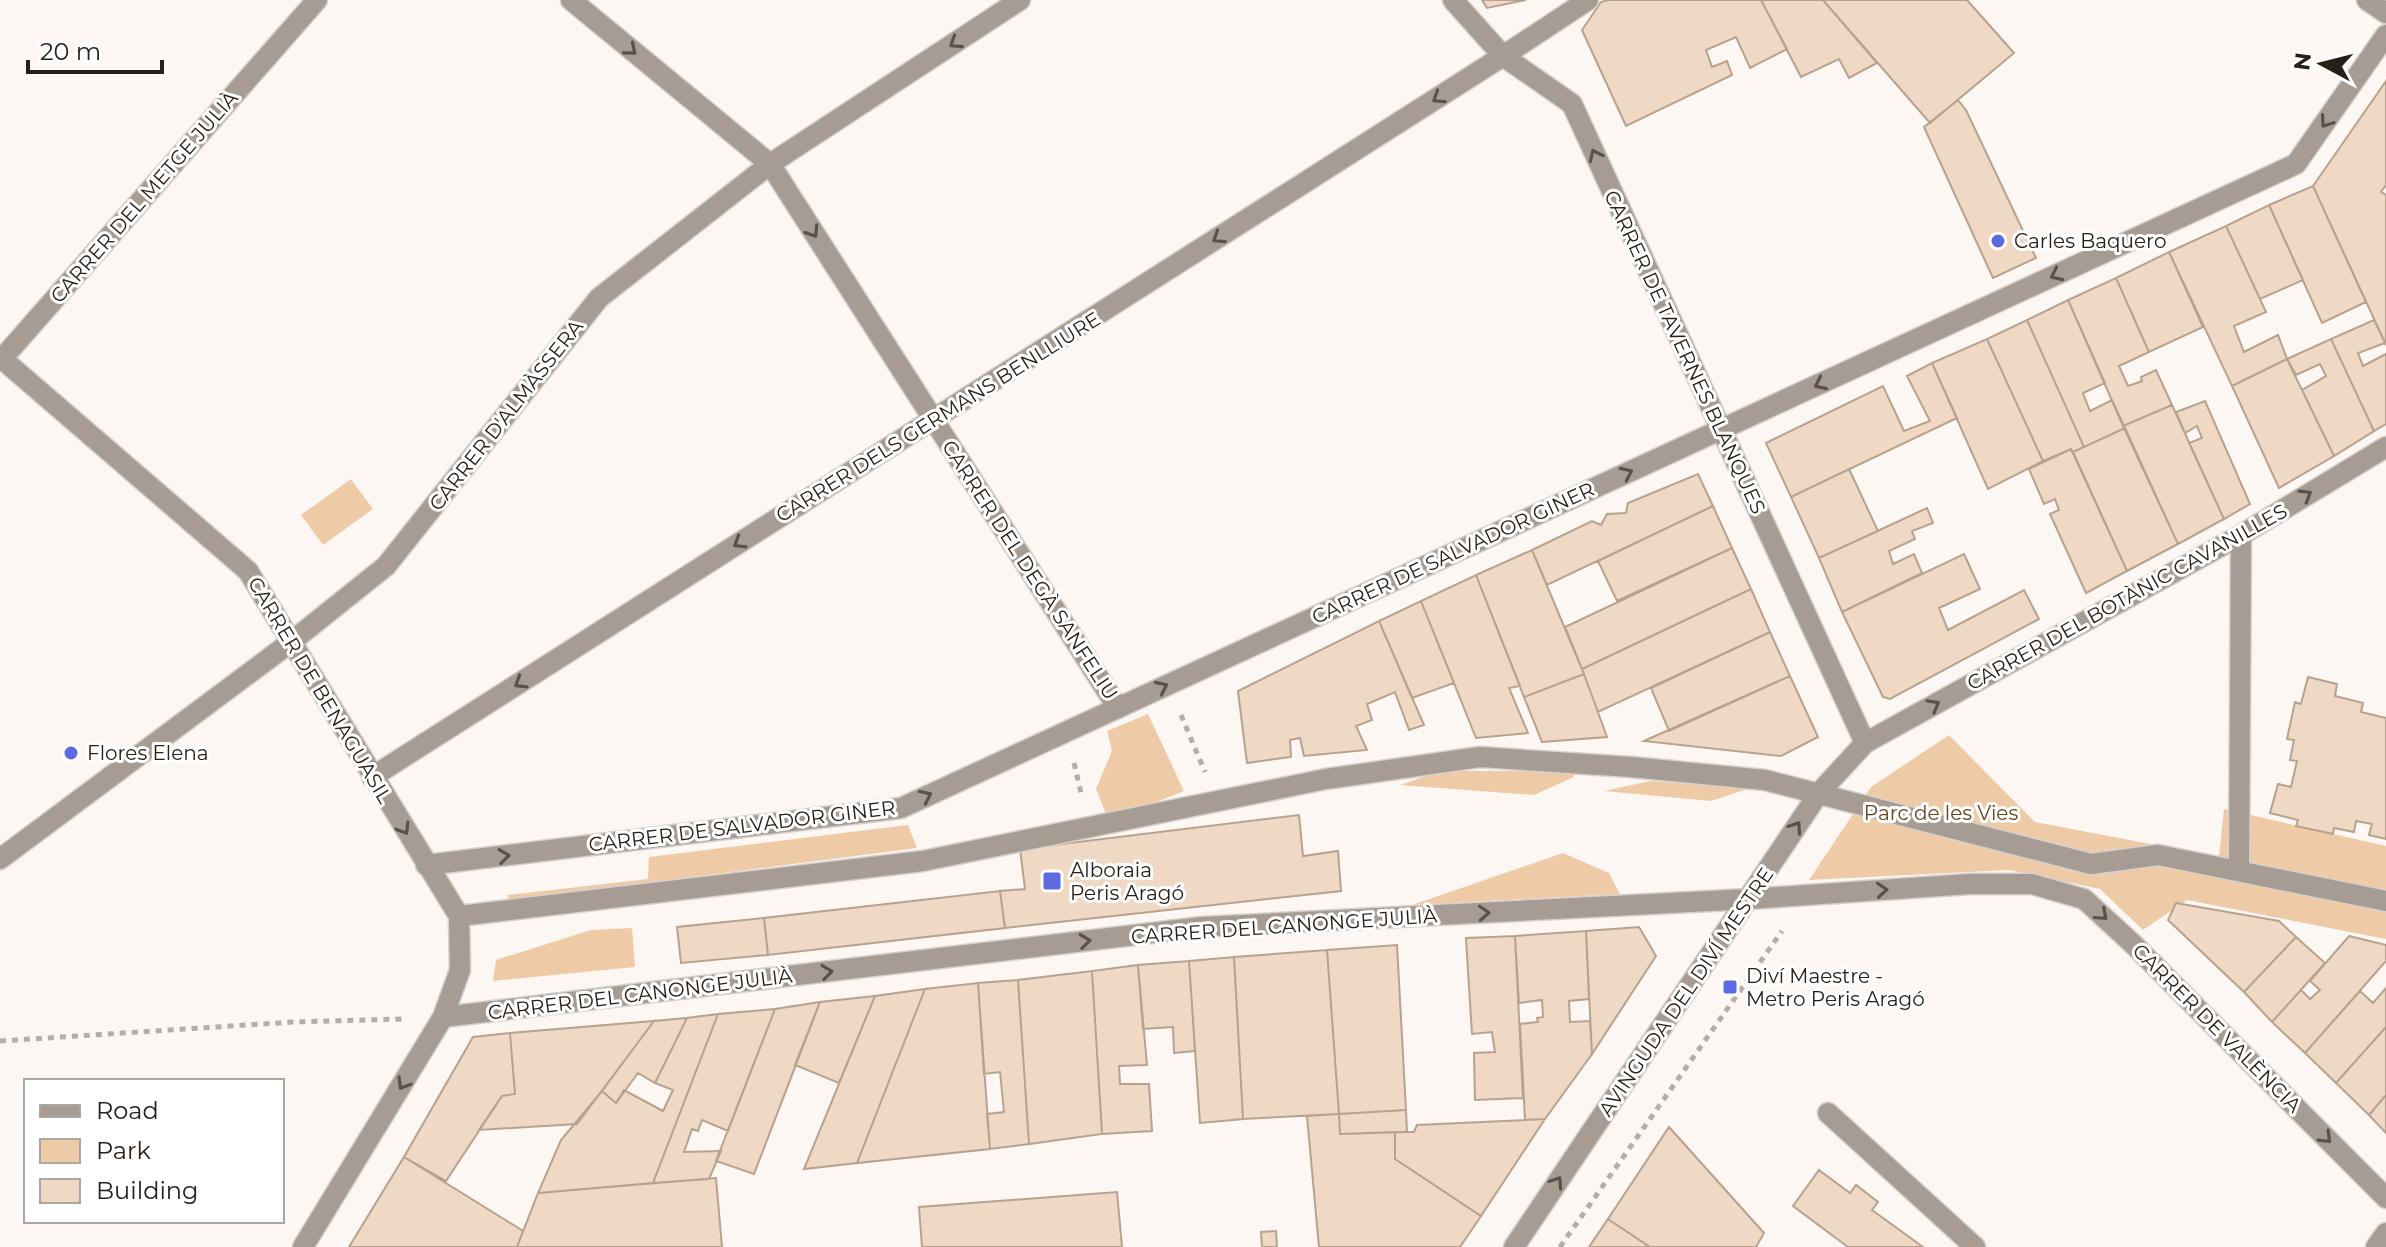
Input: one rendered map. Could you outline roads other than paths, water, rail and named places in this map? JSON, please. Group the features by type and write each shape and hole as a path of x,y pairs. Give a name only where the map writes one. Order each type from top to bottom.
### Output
{"street":[{"name":"CARRER DEL METGE JULIÀ","path":"1,358 317,0"},
{"name":"CARRER DEL DEGÀ SANFELIU","path":"571,0 770,164 1118,708"},
{"name":"CARRER D'ALMÀSSERA","path":"3,851 291,642 386,566 599,298 770,164 1020,0"},
{"name":"CARRER DE TAVERNES BLANQUES","path":"1453,0 1503,56 1572,104 1865,743"},
{"name":"CARRER DELS GERMANS BENLLIURE","path":"372,777 1588,0"},
{"path":"2367,0 2386,13"},
{"name":"CARRER DE SALVADOR GINER","path":"426,865 901,808 2296,164 2386,35"},
{"name":"CARRER DE BENAGUASIL","path":"1,358 248,571 459,916"},
{"name":"CARRER DEL BOTÀNIC CAVANILLES","path":"1865,743 2241,535 2386,447"},
{"path":"2239,871 2241,535"},
{"name":"AVINGUDA DEL DIVÍ MESTRE","path":"1514,1247 1819,793 1865,743"},
{"path":"303,1247 443,1017 460,970 459,916 923,861 1326,779 1480,757 1765,780 2091,864 2158,855 2386,901"},
{"name":"CARRER DEL CANONGE JULIÀ","path":"443,1017 1202,927 1749,899 1970,884 2032,884"},
{"name":"CARRER DE VALÈNCIA","path":"2032,884 2084,899 2133,944 2386,1198"},
{"path":"1828,1113 1975,1247"},
{"path":"2376,1247 2386,1233"}],"place":[{"name":"Carles Baquero","path":"1998,241"},
{"name":"Flores Elena","path":"71,753"},
{"name":"Alboraia Peris Aragó","path":"1052,881"},
{"name":"Diví Maestre - Metro Peris Aragó","path":"1730,987"}],"park label":[{"name":"Parc de les Vies","path":"1941,813"}]}
